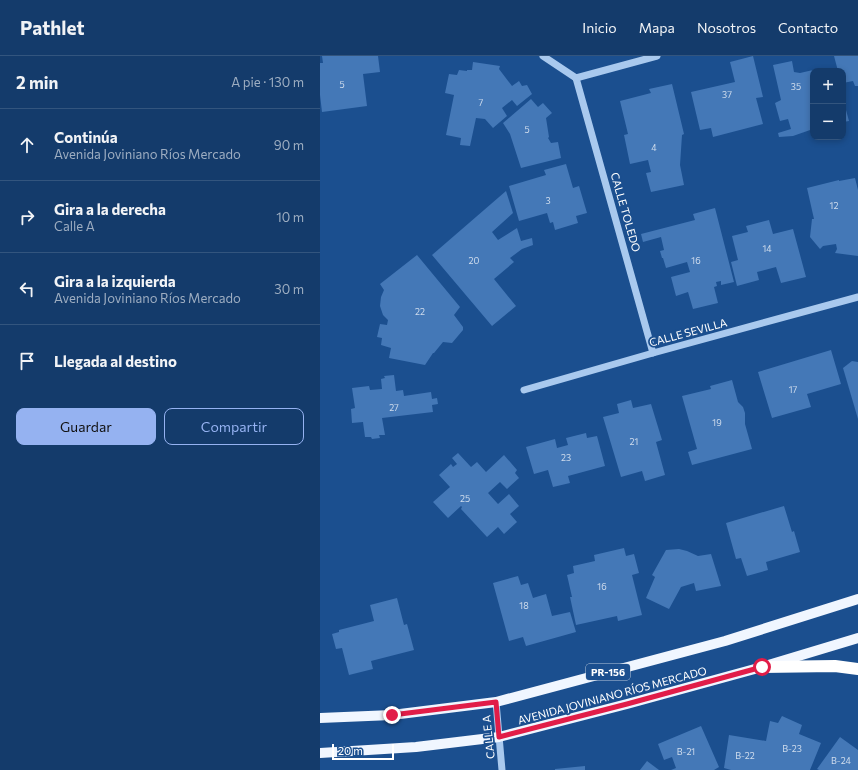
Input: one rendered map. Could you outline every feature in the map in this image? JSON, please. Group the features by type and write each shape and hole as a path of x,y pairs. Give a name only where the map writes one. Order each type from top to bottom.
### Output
{"highway":[{"path":"762,667 835,666 858,669"}],"main road":[{"name":"AVENIDA JOVINIANO RÍOS MERCADO","path":"320,718 392,715 496,702 725,642 858,599"},
{"name":"AVENIDA JOVINIANO RÍOS MERCADO","path":"320,753 416,747 499,737 762,667 858,638"}],"street":[{"path":"542,56 576,78 657,56"},
{"name":"CALLE TOLEDO","path":"576,78 653,353"},
{"name":"CALLE SEVILLA","path":"524,390 858,297"},
{"name":"CALLE A","path":"496,702 502,770"}],"building":[{"path":"322,56 378,56 380,72 363,74 367,106 322,112 320,95 320,63 323,63"},
{"path":"753,56 763,97 756,98 763,124 713,137 711,128 700,130 691,92 735,82 730,62"},
{"path":"834,56 858,56 858,86 855,86 853,81 846,82 846,68 837,68"},
{"path":"792,61 794,72 800,73 810,71 810,130 793,136 779,137 778,133 791,129 788,119 780,121 775,103 781,100 773,65"},
{"path":"473,62 500,66 499,69 512,86 519,81 522,86 527,85 532,94 517,106 512,100 502,108 507,116 493,128 485,119 476,118 470,146 460,145 461,138 446,135 454,95 445,93 449,74 457,75 459,70 472,70"},
{"path":"672,84 684,134 682,135 680,165 684,185 651,192 646,173 651,172 648,160 630,164 624,135 628,134 620,101 651,93 649,89"},
{"path":"531,99 538,107 543,103 552,113 546,118 548,138 551,143 558,142 561,158 521,168 510,134 503,123"},
{"path":"846,110 849,121 846,122"},
{"path":"566,164 573,188 579,186 587,213 576,216 578,223 555,230 553,222 550,223 547,213 519,221 509,186 546,175 544,170"},
{"path":"855,178 858,190 858,256 835,253 837,249 836,244 823,246 820,249 810,237 812,219 814,219 807,188 839,180"},
{"path":"506,191 513,213 492,232 498,240 517,228 521,241 532,238 533,245 522,249 510,258 514,262 494,279 516,306 492,326 432,255"},
{"path":"715,208 734,282 721,285 721,281 716,282 717,286 714,287 718,303 693,309 688,292 676,296 671,277 690,272 687,262 666,268 660,251 664,250 661,237 643,242 641,234 695,220 693,214"},
{"path":"769,220 773,234 793,229 806,277 781,283 776,267 757,272 759,280 737,286 731,262 738,260 732,236 748,232 746,226"},
{"path":"417,255 460,307 454,315 463,327 463,330 452,343 443,342 425,365 389,358 391,348 381,345 382,338 377,337 380,324 387,325 388,320 383,315 380,306 381,297 384,290 380,284"},
{"path":"831,350 841,384 807,394 811,407 772,418 758,372"},
{"path":"852,361 858,362 858,419 843,368"},
{"path":"394,375 396,391 403,390 404,396 431,392 432,399 437,398 438,404 432,405 433,412 382,418 385,435 379,435 380,438 372,439 371,437 365,437 363,422 352,423 351,409 355,408 352,388 369,386 370,390 382,389 381,379 385,378 384,376"},
{"path":"732,380 738,402 743,407 745,413 745,424 752,449 692,465 688,452 697,449 682,396 711,389 710,386"},
{"path":"631,400 633,408 651,404 662,440 656,442 665,475 645,481 642,471 621,477 603,417 619,413 617,404"},
{"path":"586,433 587,438 597,436 605,466 568,476 570,483 553,487 548,470 534,474 526,447 555,439 557,448 568,445 566,438"},
{"path":"458,453 471,467 477,462 486,472 504,455 517,470 515,473 519,478 507,489 500,482 488,493 498,504 509,494 519,506 510,514 517,522 504,534 498,527 487,537 461,509 461,506 448,518 433,502 450,487 439,475 451,464 453,467 457,464 452,458"},
{"path":"784,506 792,532 794,531 800,552 766,562 768,570 747,576 741,558 736,559 726,523"},
{"path":"624,548 626,556 634,554 639,573 632,575 642,615 618,621 617,616 576,625 567,575 574,573 573,566 595,561 594,555"},
{"path":"679,549 698,556 711,554 721,586 696,591 694,583 681,587 669,609 646,598 655,577 652,575 666,550"},
{"path":"518,576 521,585 528,583 533,598 546,594 552,616 570,612 576,632 526,646 523,637 509,641 493,583"},
{"path":"397,598 404,625 407,624 414,650 371,661 373,669 349,675 342,648 336,649 332,634 339,632 339,630 374,621 370,605"},
{"path":"782,716 802,725 799,734 821,743 810,770 731,770 724,768 729,735 766,741 770,721 778,723"},
{"path":"701,726 719,767 714,770 671,770 676,768 672,757 664,760 658,744"},
{"path":"840,737 858,750 858,770 817,769"},
{"path":"647,761 659,770 640,770"},
{"path":"585,766 585,770 555,770 555,769"}],"route":[{"path":"392,715 496,702 499,737 762,667"}]}
